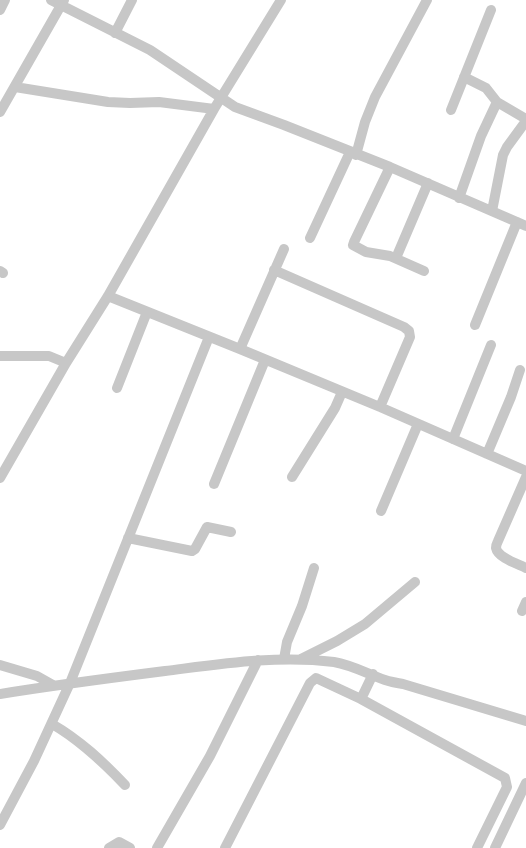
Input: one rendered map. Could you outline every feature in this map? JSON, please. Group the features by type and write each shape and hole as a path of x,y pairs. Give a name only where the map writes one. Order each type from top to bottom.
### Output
{"street":[{"path":"0,10 5,0"},
{"path":"51,0 63,2 115,33 150,50 241,110 284,125 428,183 459,198 522,224 475,325"},
{"path":"115,33 132,0"},
{"path":"0,478 66,363 108,296 214,109 281,0"},
{"path":"310,238 353,153 375,97 427,0"},
{"path":"0,112 63,2"},
{"path":"451,110 491,10"},
{"path":"464,77 486,88 497,102 526,120 503,154 492,211"},
{"path":"14,87 113,102 159,102 214,109"},
{"path":"459,198 481,136 497,102"},
{"path":"390,168 353,245 366,252 396,258 424,271"},
{"path":"396,258 428,183"},
{"path":"240,349 284,249"},
{"path":"274,270 409,331 410,336 380,407"},
{"path":"108,296 380,407 526,471"},
{"path":"117,388 147,312"},
{"path":"0,825 34,762 70,683 209,337"},
{"path":"453,439 491,345"},
{"path":"0,356 49,356 66,363"},
{"path":"214,484 265,360"},
{"path":"487,454 511,397 520,370"},
{"path":"292,477 335,408 342,392"},
{"path":"381,512 418,424"},
{"path":"526,477 496,548 505,559 526,568"},
{"path":"128,538 192,551 195,549 207,527 231,532"},
{"path":"284,659 287,642 302,606 314,568"},
{"path":"301,659 338,641 365,624 415,582"},
{"path":"0,694 53,685 258,660 301,659 335,663 372,674 385,680 526,721"},
{"path":"157,848 210,756 258,660"},
{"path":"0,665 36,676 53,685"},
{"path":"362,700 372,674"},
{"path":"225,848 310,683 316,678 362,700 505,778 507,787 477,848"},
{"path":"52,724 71,735 125,785"},
{"path":"495,848 526,783"},
{"path":"109,848 119,842 130,848"}]}
